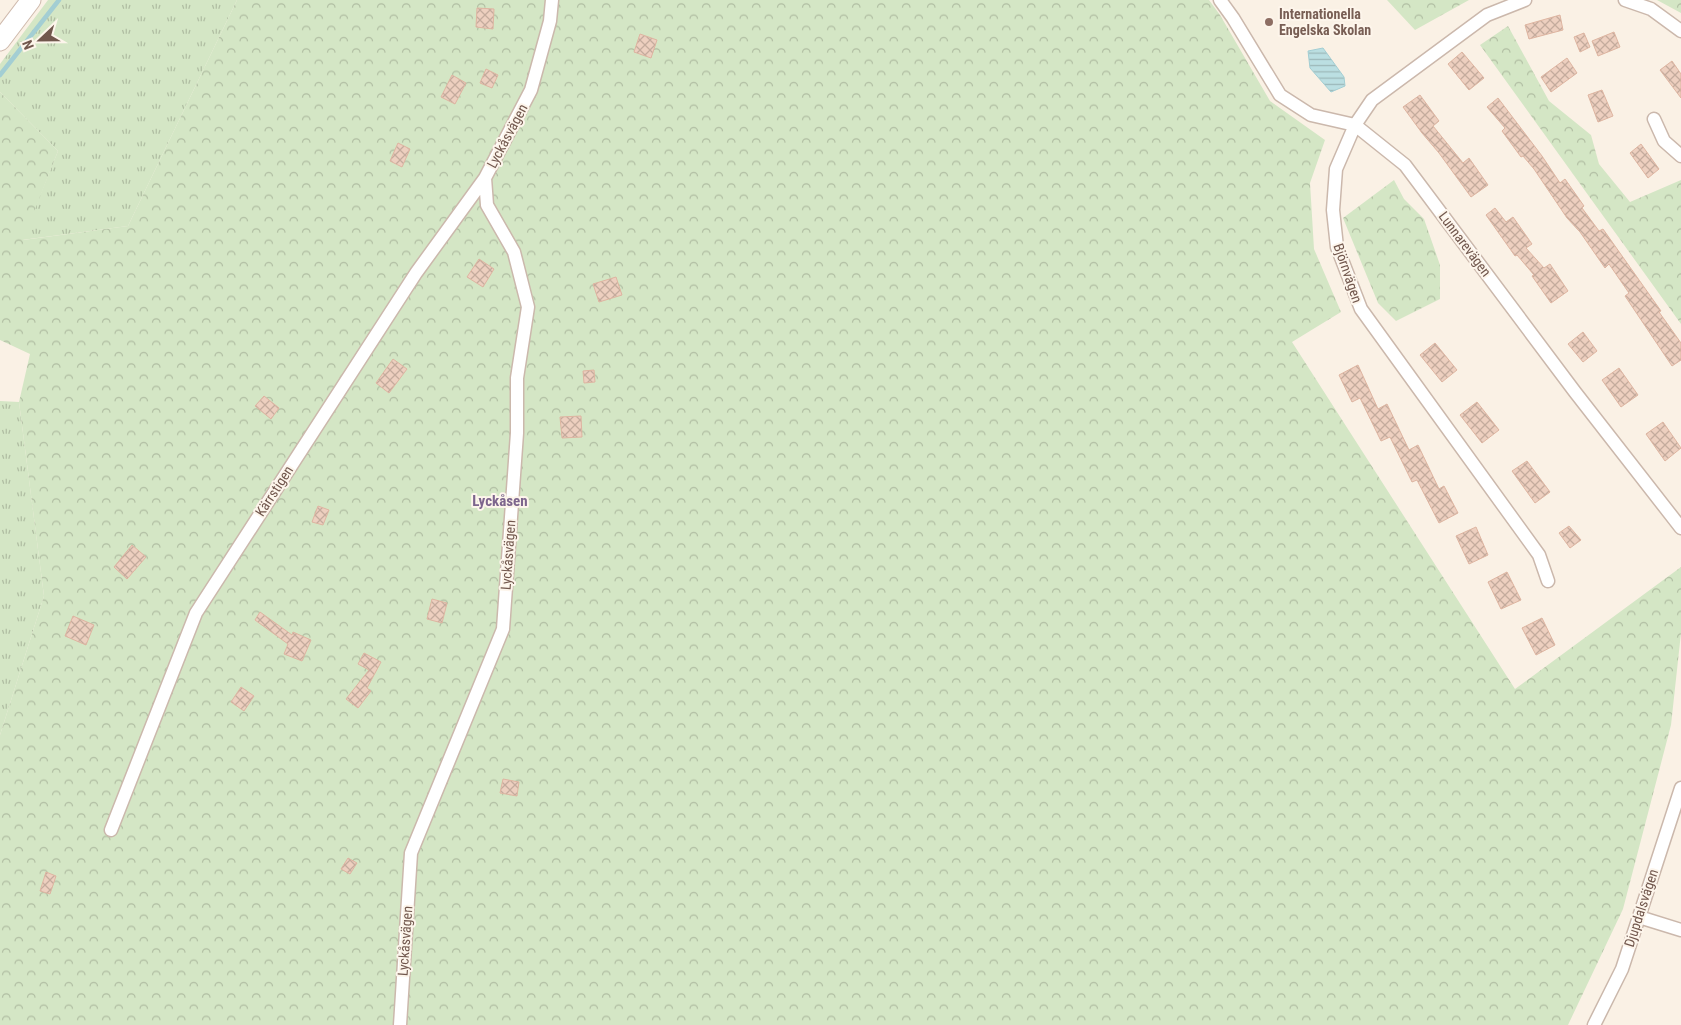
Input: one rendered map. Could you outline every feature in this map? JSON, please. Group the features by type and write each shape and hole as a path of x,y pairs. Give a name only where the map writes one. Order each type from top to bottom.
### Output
{"street":[{"path":"0,41 31,0"},
{"name":"Lyckåsvägen","path":"400,1025 411,853 502,628 517,433 517,378 528,307 514,252 487,205 485,178 531,90 550,21 552,0"},
{"name":"Lunnarevägen","path":"1220,0 1280,95 1311,115 1355,125 1405,165 1575,392 1681,528"},
{"name":"Björnvägen","path":"1525,0 1487,15 1372,100 1355,125 1336,169 1332,210 1337,247 1361,309 1539,555 1548,581"},
{"path":"1625,0 1651,9 1681,31"},
{"path":"1654,119 1664,141 1681,156"},
{"name":"Kärrstigen","path":"111,830 196,613 416,273 485,178"},
{"name":"Djupdalsvägen","path":"1594,1025 1622,968 1681,788"},
{"path":"1639,916 1681,930"}],"green space":[{"path":"48,0 237,0 128,226 22,240 58,151 0,92 0,64"},
{"path":"237,0 1209,0 1220,15 1270,101 1325,140 1310,183 1314,249 1341,312 1292,342 1515,689 1681,567 1681,633 1671,725 1623,909 1568,1025 0,1025 0,735 44,596 19,402 30,354 0,340 0,92 58,151 23,240 128,226"},
{"path":"1387,0 1469,0 1415,30"},
{"path":"1657,0 1681,0 1681,13"},
{"path":"1508,26 1549,101 1591,135 1599,164 1630,202 1681,180 1681,324 1480,45"},
{"path":"1394,180 1404,199 1424,219 1440,265 1440,299 1396,321 1378,303 1343,218"},
{"path":"0,401 19,402 44,596 0,735"}],"water":[{"path":"1323,48 1344,77 1345,86 1331,92 1310,68 1308,51"}],"building":[{"path":"477,8 494,9 493,29 476,27"},
{"path":"1560,15 1563,30 1529,39 1525,25"},
{"path":"1614,32 1620,47 1598,56 1592,41"},
{"path":"1584,33 1590,47 1580,52 1574,37"},
{"path":"640,34 657,40 651,58 634,52"},
{"path":"1462,52 1484,78 1469,90 1448,64"},
{"path":"1567,58 1577,73 1551,92 1541,77"},
{"path":"1672,61 1681,74 1681,98 1660,70"},
{"path":"486,69 498,75 492,88 480,83"},
{"path":"452,75 466,83 455,104 441,97"},
{"path":"1602,90 1613,116 1598,122 1588,95"},
{"path":"1420,95 1439,121 1433,126 1463,163 1469,158 1488,185 1471,197 1403,107"},
{"path":"1498,98 1560,183 1565,179 1584,206 1582,208 1599,231 1603,229 1661,311 1659,312 1681,343 1681,360 1672,366 1625,296 1629,293 1609,264 1605,268 1580,232 1567,218 1534,169 1523,156 1521,157 1502,131 1505,128 1487,107"},
{"path":"398,143 410,149 402,167 390,161"},
{"path":"1641,144 1659,169 1648,178 1630,153"},
{"path":"1495,208 1506,222 1513,217 1532,244 1526,248 1544,268 1550,264 1568,291 1551,303 1532,276 1534,275 1517,255 1515,256 1486,215"},
{"path":"479,259 494,269 483,287 467,277"},
{"path":"616,277 622,295 599,302 593,284"},
{"path":"1583,332 1597,351 1583,362 1568,344"},
{"path":"1435,343 1457,370 1442,382 1420,355"},
{"path":"393,359 407,369 389,393 376,383"},
{"path":"1358,365 1378,409 1387,404 1409,450 1418,445 1439,489 1444,486 1458,513 1439,523 1417,480 1412,482 1390,437 1381,441 1360,398 1352,402 1339,375"},
{"path":"1619,368 1638,395 1621,407 1602,380"},
{"path":"594,370 595,382 584,383 583,371"},
{"path":"264,396 279,408 271,419 255,406"},
{"path":"1477,402 1499,430 1482,443 1460,415"},
{"path":"581,416 582,437 562,438 560,417"},
{"path":"1663,422 1681,448 1665,461 1646,434"},
{"path":"1527,461 1550,492 1535,503 1512,471"},
{"path":"318,506 329,510 323,525 312,522"},
{"path":"1569,526 1581,540 1570,548 1559,533"},
{"path":"1476,527 1488,555 1469,564 1456,536"},
{"path":"132,545 146,557 127,579 114,567"},
{"path":"1507,572 1521,600 1501,609 1488,582"},
{"path":"432,599 447,603 442,623 427,619"},
{"path":"260,612 292,635 293,632 311,640 302,661 284,654 288,644 255,620"},
{"path":"73,616 94,625 86,645 65,636"},
{"path":"1542,618 1555,645 1536,655 1522,628"},
{"path":"364,653 381,662 367,688 371,691 358,708 346,699 369,670 358,664"},
{"path":"241,687 254,696 244,711 231,702"},
{"path":"503,779 519,782 517,796 500,793"},
{"path":"348,858 357,863 350,874 341,869"},
{"path":"46,872 56,876 50,894 40,891"}],"waterway":[{"path":"0,75 59,0"}],"place":[{"name":"Internationella Engelska Skolan","path":"1269,22"}],"district":[{"name":"Lyckåsen","path":"500,501"}]}
